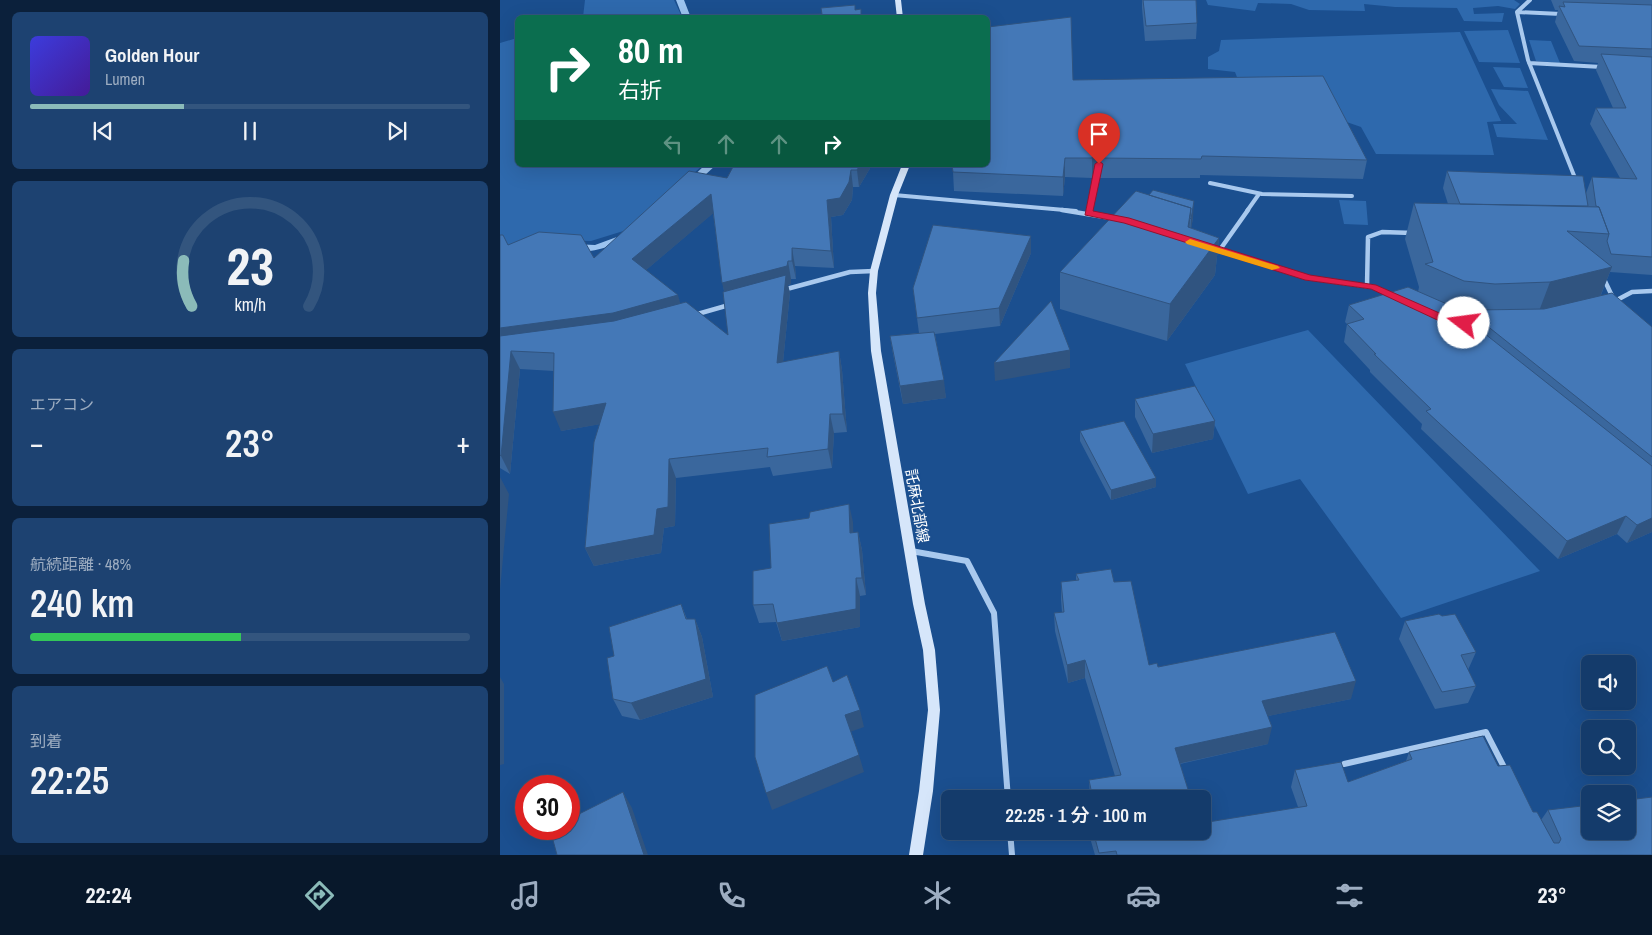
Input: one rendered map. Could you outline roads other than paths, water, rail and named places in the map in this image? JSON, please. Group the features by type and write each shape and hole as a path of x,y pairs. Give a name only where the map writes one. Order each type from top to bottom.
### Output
{"main road":[{"path":"898,0 900,15"},
{"name":"託麻北部線","path":"905,167 894,195 874,271 872,293 876,351 929,650 934,710 926,791 916,855"}],"street":[{"path":"1517,12 1530,0"},
{"path":"1517,12 1565,14"},
{"path":"1517,12 1529,63 1580,189"},
{"path":"1529,63 1605,67"},
{"path":"1088,213 1099,164"},
{"path":"1210,183 1230,190 1258,194 1352,196"},
{"path":"1219,251 1258,194"},
{"path":"894,195 1088,213 1126,220"},
{"path":"1366,286 1368,237 1382,232 1421,234"},
{"path":"1210,248 1309,278 1366,286 1401,298"},
{"path":"781,290 850,272 874,271"},
{"path":"1602,274 1615,301 1621,308"},
{"path":"1608,304 1632,292 1652,291"},
{"path":"690,317 735,304"},
{"path":"910,550 967,561 994,613 1007,790"},
{"path":"1344,764 1486,732 1508,776"},
{"path":"1011,840 1012,855"}],"waterway":[{"path":"680,0 686,15"},
{"path":"690,184 709,167"},
{"path":"572,247 596,248 625,237"}]}
